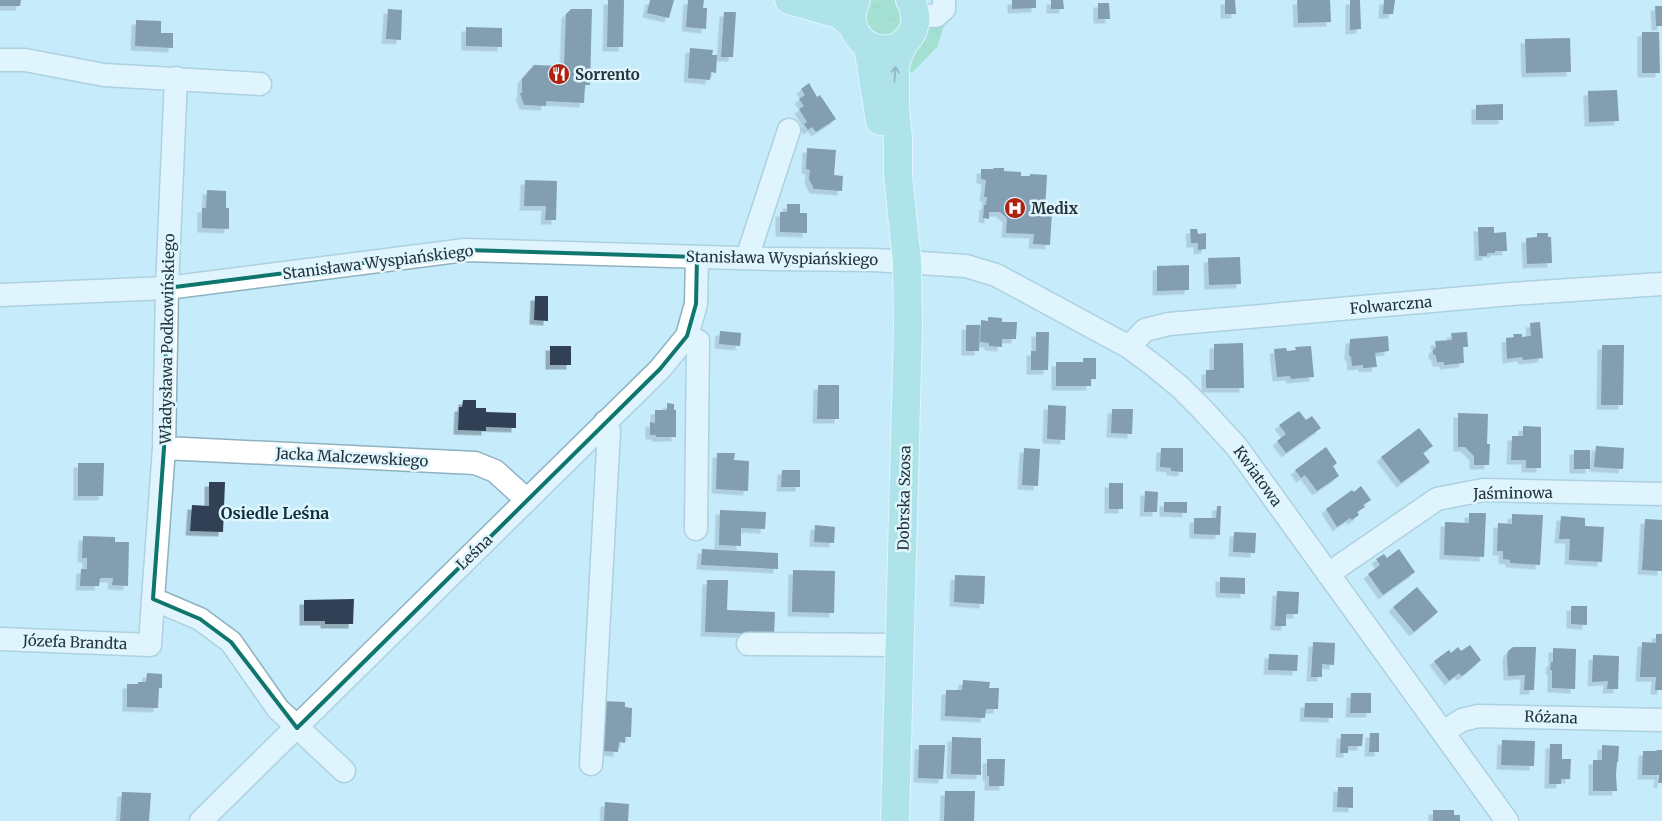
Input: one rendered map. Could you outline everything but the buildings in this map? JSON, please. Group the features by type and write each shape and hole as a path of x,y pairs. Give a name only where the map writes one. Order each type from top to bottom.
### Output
{"main road":[{"path":"789,0 839,14 854,12 861,41 868,46 886,49 896,47 904,42"},
{"name":"Dobrska Szosa","path":"895,821 908,328 907,261 898,175 898,140 894,107 894,84 897,58 914,26 912,8"},
{"name":"Dobrska Szosa","path":"868,46 884,142 898,175"}],"street":[{"path":"912,8 936,16 944,9 944,0"},
{"path":"0,60 25,60 104,75 260,84"},
{"name":"Władysława Podkowińskiego","path":"150,645 164,448 167,288 176,78"},
{"path":"747,258 789,130"},
{"name":"Stanisława Wyspiańskiego","path":"0,295 167,288 465,250 907,261"},
{"name":"Leśna","path":"201,821 660,369 687,336 696,304 697,257"},
{"name":"Kwiatowa","path":"907,261 976,267 996,275 1129,348 1157,368 1185,393 1236,446 1507,821"},
{"name":"Folwarczna","path":"1129,348 1145,330 1169,324 1511,294 1662,284"},
{"path":"687,336 698,341 696,529"},
{"path":"591,764 609,431 605,422"},
{"name":"Jacka Malczewskiego","path":"164,448 475,463 496,471 527,500"},
{"name":"Jaśminowa","path":"1328,574 1437,499 1483,490 1662,494"},
{"path":"153,599 200,619 231,642 270,698 297,728 344,771"},
{"name":"Józefa Brandta","path":"0,639 150,645"},
{"path":"748,644 900,645"},
{"name":"Różana","path":"1443,732 1462,720 1478,716 1662,720"}],"highlighted area":[{"path":"465,250 697,257 696,304 687,336 660,369 297,728 231,642 200,619 153,599 164,448 167,288"}],"green space":[{"path":"869,0 896,0 899,2 903,26 891,38 866,32 863,8"},
{"path":"945,23 937,47 913,72 905,73 902,65 927,28"}],"place":[{"name":"Sorrento","path":"559,74"},
{"name":"Medix","path":"1015,208"}],"district":[{"name":"Osiedle Leśna","path":"275,513"}]}
